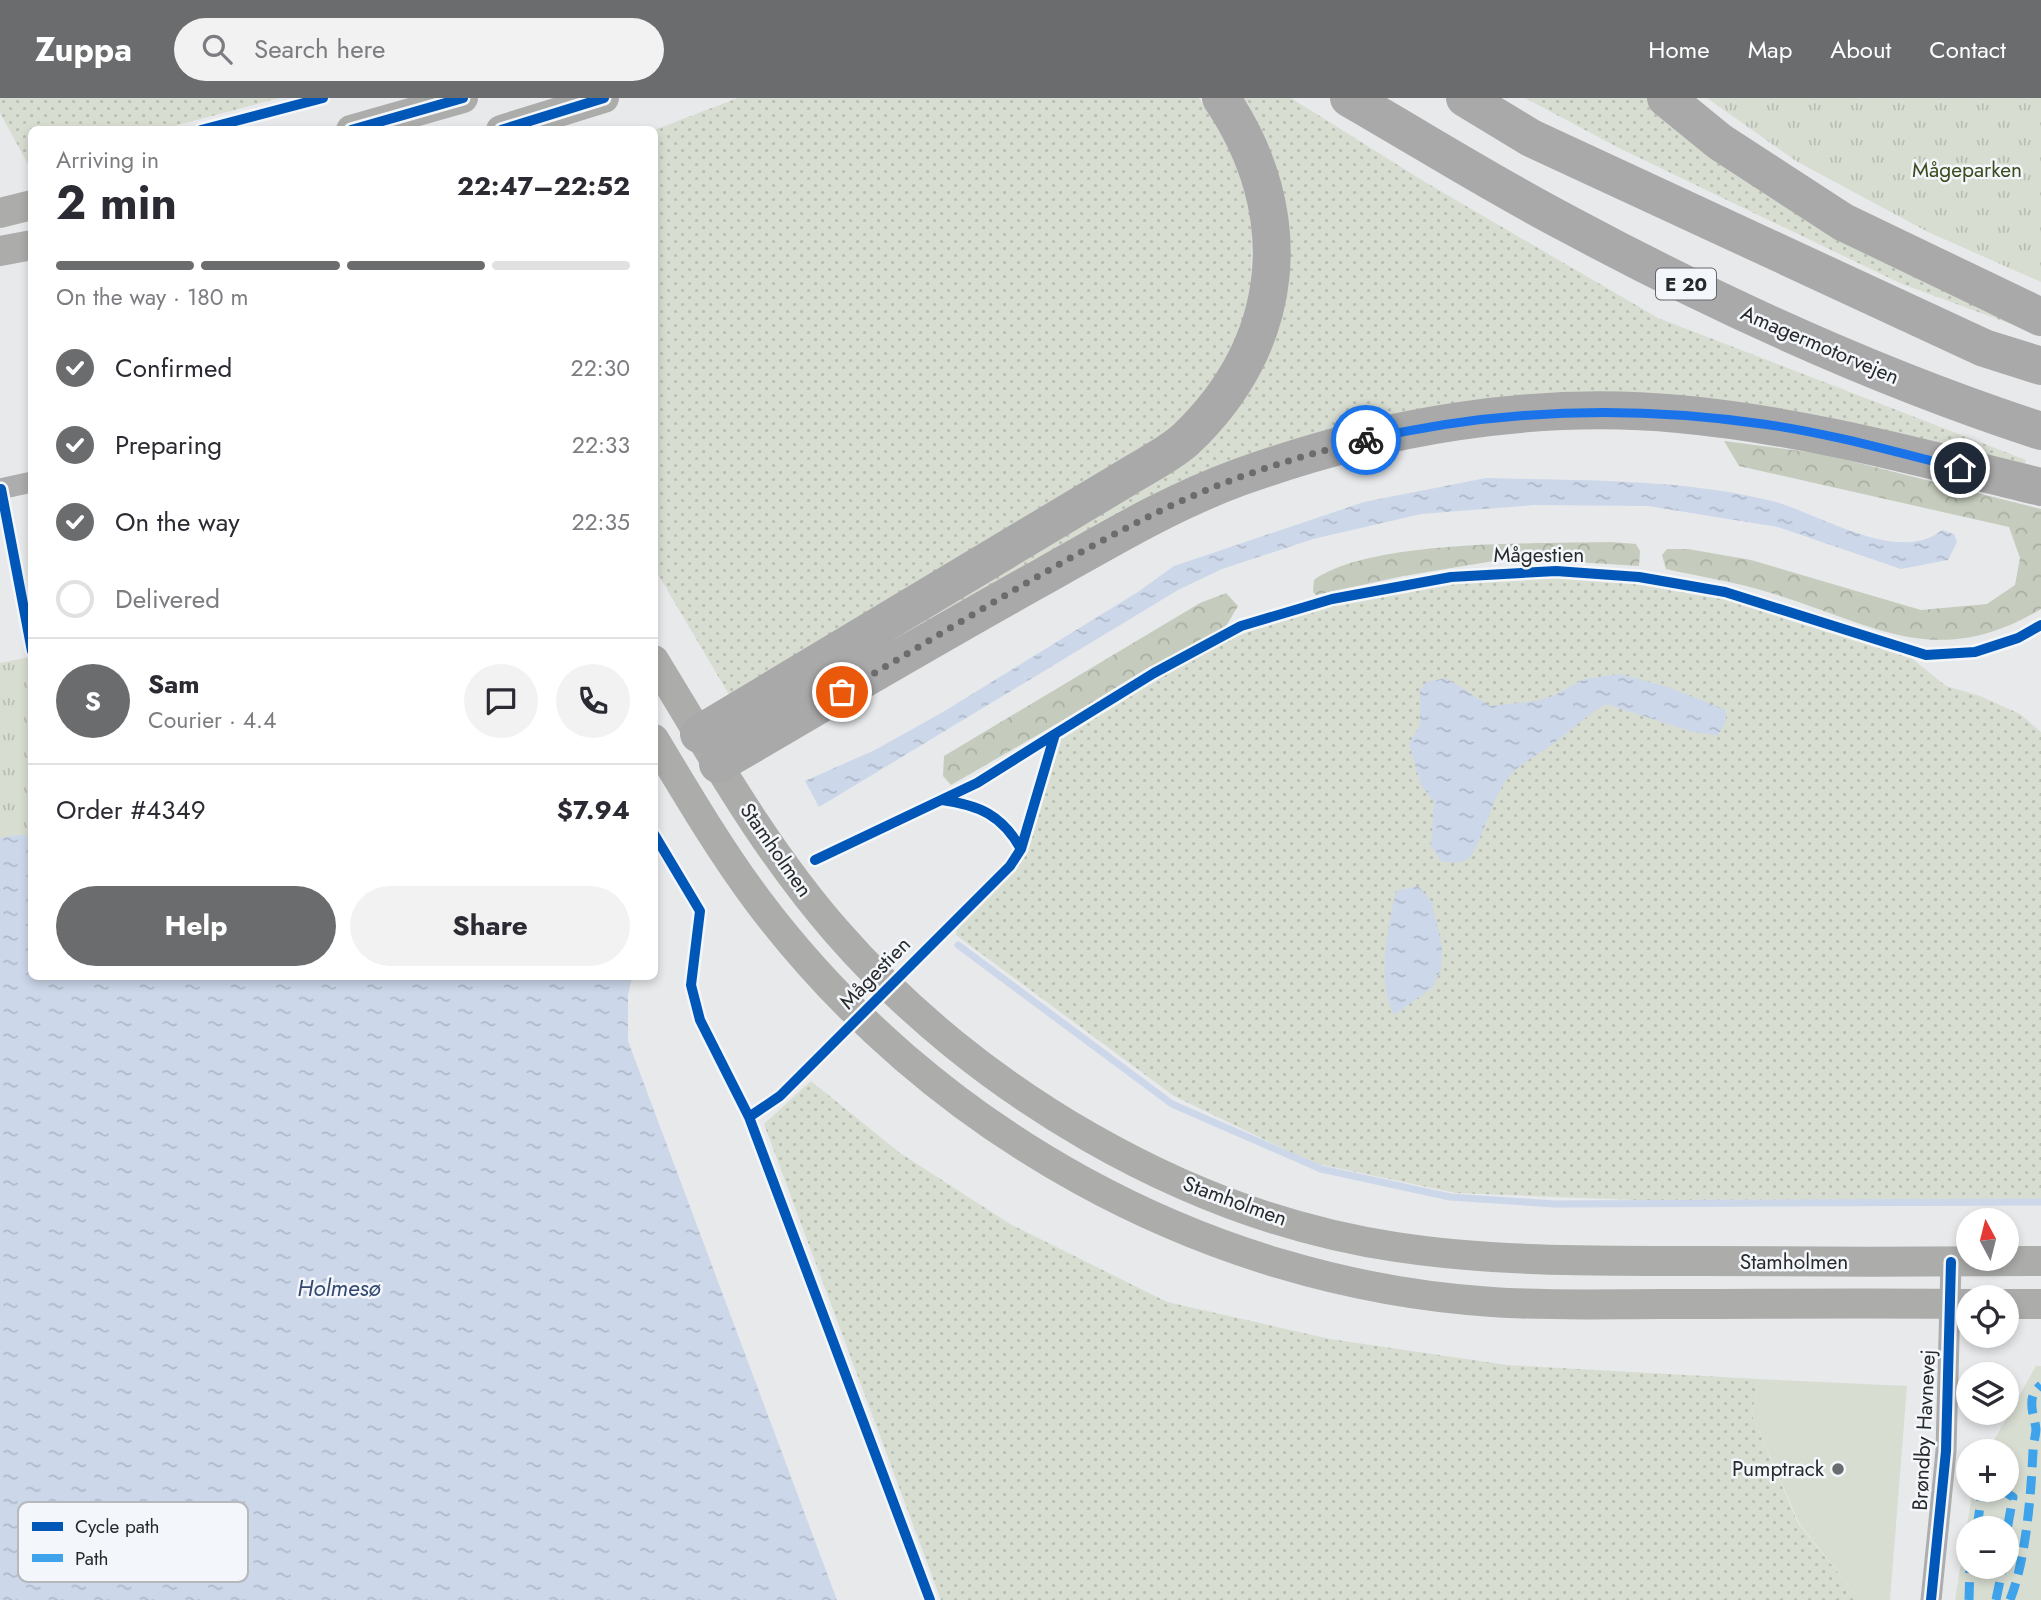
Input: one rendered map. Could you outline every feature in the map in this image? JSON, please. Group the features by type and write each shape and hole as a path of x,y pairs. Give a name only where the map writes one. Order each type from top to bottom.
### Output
{"highway":[{"path":"709,749 1182,442 1217,407 1249,355 1263,321 1272,273 1272,224 1262,176 1243,130 1221,98"},
{"name":"Amagermotorvejen","path":"1349,98 1569,225 1773,327 1964,406 2041,431"},
{"path":"1465,98 1531,138 1984,348 2041,366"},
{"path":"1666,98 1720,142 1843,222 2041,317"},
{"path":"709,749 1156,513 1238,478 1298,458 1410,429 1511,415 1587,411 1676,413 1777,426 2041,487"}],"street":[{"path":"365,126 463,98"},
{"path":"514,126 604,98"},
{"path":"0,213 28,206"},
{"path":"0,251 28,246"},
{"path":"0,487 28,483"},
{"name":"Stamholmen","path":"658,666 790,873 835,930 880,979 949,1041 1000,1082 1053,1116 1132,1159 1212,1195 1296,1224 1392,1247 1502,1259 2041,1261"},
{"name":"Stamholmen","path":"658,746 716,840 759,902 848,1005 918,1069 1035,1155 1190,1234 1281,1264 1375,1287 1491,1302 1956,1303"},
{"path":"673,770 709,749"},
{"name":"Brøndby Havnevej","path":"1951,1262 1956,1288"},
{"path":"2019,1304 2041,1304"},
{"name":"Brøndby Havnevej","path":"1931,1600 1956,1337"}],"green space":[{"path":"0,98 279,98 174,126 28,126 28,164 0,113"},
{"path":"738,98 1199,98 1233,152 1252,211 1251,323 1218,382 1167,438 731,698 658,574 658,128"},
{"path":"1232,98 1291,98 1425,182 1658,318 2026,460 2022,470 1808,418 1427,408 746,726 1179,463 1271,347"},
{"path":"1525,98 1648,98 2041,335 1902,284 1621,149"},
{"name":"Mågeparken","path":"1707,98 2041,98 2041,282 1928,232 1796,161"},
{"path":"1724,441 1823,454 2041,509 2041,609 2003,628 1969,637 1937,640 1874,628 1758,589 1666,569 1662,555 1667,549 1688,549 1751,560 1921,610 1987,604 2015,585 2020,558 2009,527 1739,466"},
{"path":"1500,544 1636,544 1640,551 1639,566 1512,558 1403,576 1316,595 1313,592 1314,580 1340,567 1374,557 1414,550"},
{"path":"1547,577 1646,585 1721,596 1910,657 1946,686 1980,696 2020,714 2041,732 2041,1199 1636,1200 1456,1193 1313,1163 1174,1096 956,935 957,929 1028,848 1061,739 1151,682 1197,655 1245,633 1318,609 1433,587"},
{"path":"1226,593 1238,606 1226,626 951,785 943,776 944,756 1200,603"},
{"path":"28,658 28,836 0,838 0,663"},
{"path":"811,1081 900,1153 1010,1224 1167,1302 1330,1339 1507,1365 1758,1379 1752,1415 1798,1523 1860,1600 941,1600 764,1124"},
{"path":"2036,1366 2041,1366 2041,1600 1955,1600 1958,1579 2019,1579 2019,1516 1969,1516 1971,1502 2019,1502 2019,1439 1995,1439 2003,1425 2019,1425 2019,1396"},
{"name":"Pumptrack","path":"1758,1379 1907,1386 1890,1600 1860,1600 1799,1523 1752,1415"}],"water":[{"path":"1486,478 1630,482 1702,488 1772,501 1881,540 1924,540 1942,530 1954,534 1957,542 1948,560 1901,569 1778,527 1648,506 1534,505 1421,514 1313,539 1222,569 1178,590 819,807 805,781 875,750 943,712 1138,592 1174,566 1364,502"},
{"path":"1620,674 1668,687 1726,710 1726,721 1718,735 1693,732 1606,704 1520,766 1508,778 1468,859 1455,863 1441,861 1431,846 1434,802 1421,785 1409,744 1420,725 1420,691 1426,682 1446,678 1490,706 1535,701 1553,696 1584,679"},
{"name":"Holmesø","path":"28,836 28,980 631,980 628,995 628,1041 837,1600 0,1600 0,838"},
{"path":"1418,886 1432,902 1442,947 1441,970 1432,988 1394,1015 1386,986 1385,970 1390,921 1396,891"}],"waterway":[{"path":"958,945 1172,1104 1321,1169 1450,1197 1555,1204 2041,1202"}],"marked path":[{"path":"2010,1600 2024,1547 2029,1506 2036,1429 2032,1400 2041,1385"},
{"path":"1979,1516 1981,1502"},
{"path":"2010,1516 2012,1502"},
{"path":"1969,1600 1970,1579"},
{"path":"1996,1600 2000,1579"}],"cycle path":[{"path":"216,126 323,98"},
{"path":"365,126 463,98"},
{"path":"514,126 604,98"},
{"path":"1,489 28,630"},
{"name":"Mågestien","path":"749,1117 780,1096 1010,866 1021,849 1055,734 1154,673 1241,626 1332,599 1451,577 1556,571 1639,577 1725,592 1926,655 1975,652 2018,638 2041,625"},
{"path":"815,860 977,783 1055,734"},
{"path":"942,800 967,805 988,814 1006,828 1021,849"},
{"path":"658,841 700,911 691,985 700,1020 749,1117 930,1600"},
{"path":"1931,1600 1946,1451 1951,1262"}],"way so far":[{"path":"842,692 1156,513 1238,478 1323,450 1366,440"}],"place":[{"name":"Pumptrack","path":"1838,1469"}],"route":[{"path":"1366,440 1410,429 1498,416 1587,411 1676,413 1765,424 1960,468"}]}
